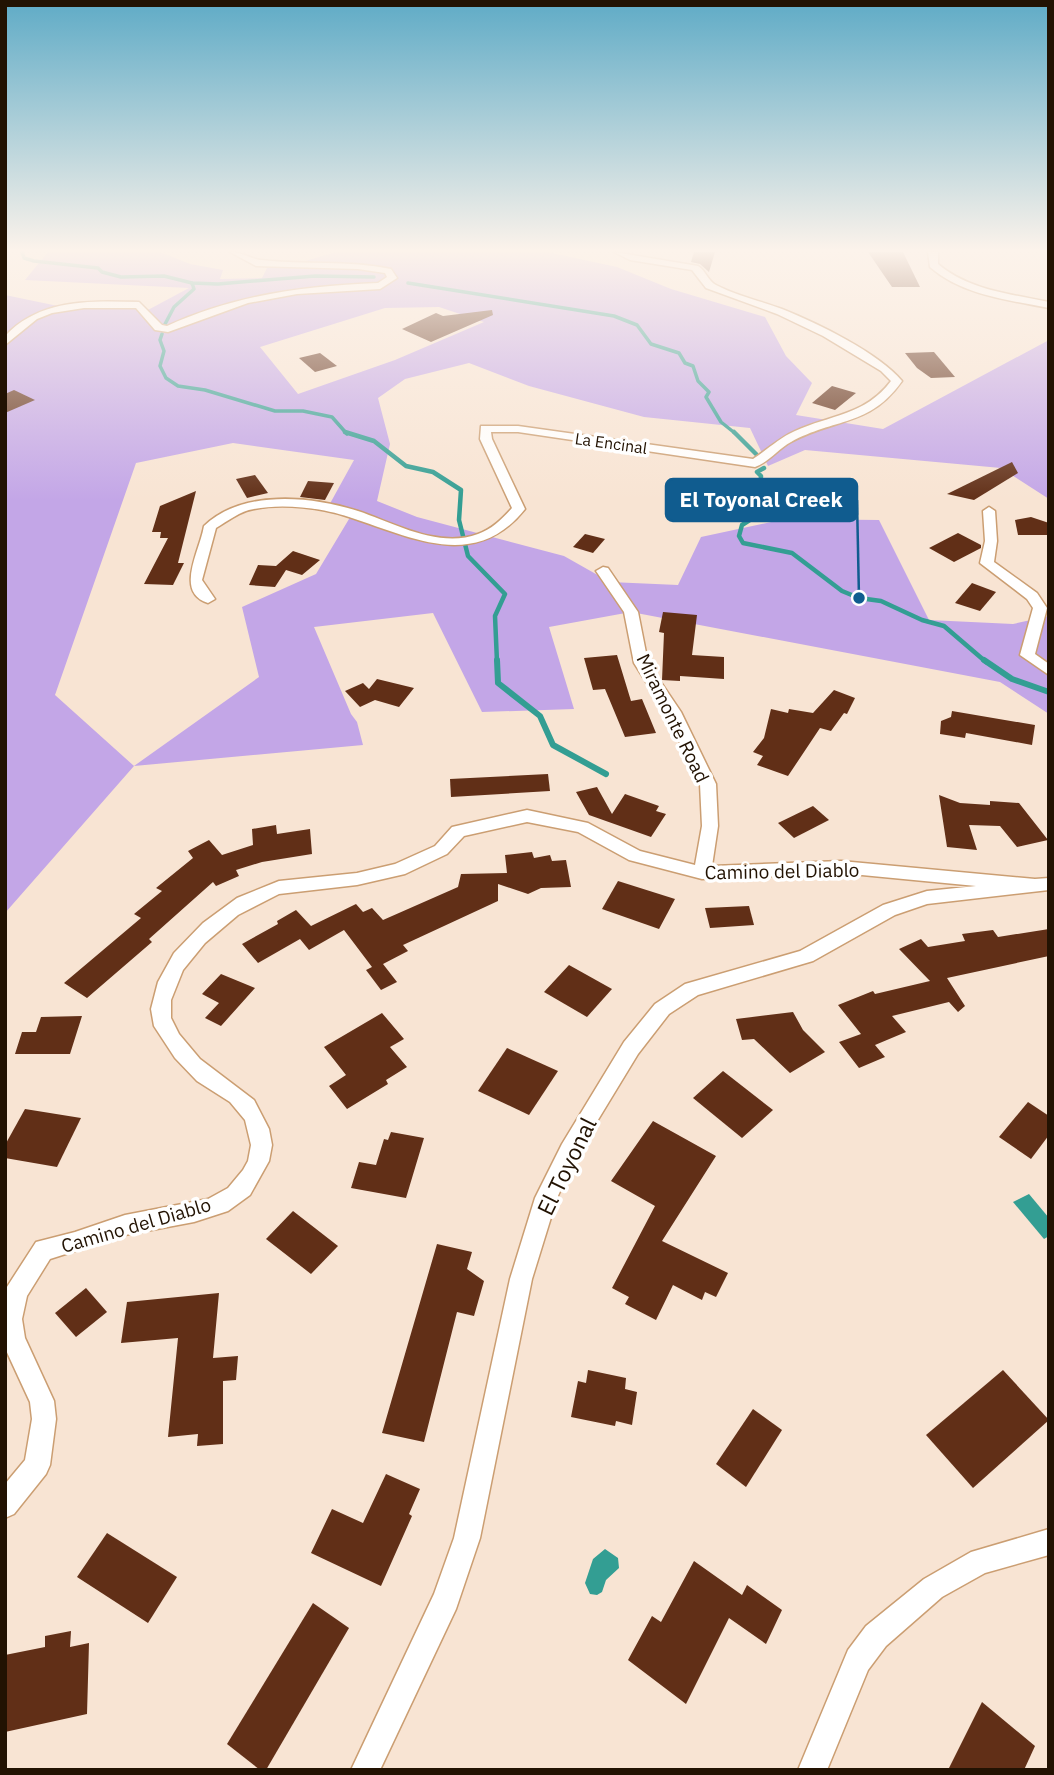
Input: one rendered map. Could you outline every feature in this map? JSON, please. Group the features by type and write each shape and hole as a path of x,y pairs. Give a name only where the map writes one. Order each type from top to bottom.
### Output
{"street":[{"name":"La Encinal","path":"208,598 199,591 195,575 206,550 210,526 248,506 292,504 353,513 401,533 458,543 478,541 495,534 509,523 519,509 486,439 485,428 518,429 755,463 786,440 871,409 890,393 897,382 885,369 828,335"},
{"path":"989,511 991,541 987,563 1032,596 1040,608 1027,656 1049,671"},
{"name":"Miramonte Road","path":"603,571 631,612 641,663 673,712 708,784 710,826 702,873"},
{"name":"Camino del Diablo","path":"5,1505 37,1465 42,1430 42,1401 13,1339 10,1319 16,1292 44,1250 127,1225 188,1213 232,1198 245,1187 261,1159 262,1135 246,1105 228,1089 204,1074 170,1038 162,1024 159,1009 179,961 228,914 269,891 297,883 356,879 403,868 444,849 454,841 458,831 527,816 582,827 635,856 702,873 841,867 1041,885"},
{"name":"El Toyonal","path":"365,1770 441,1609 467,1538 521,1279 545,1198 569,1150 631,1048 662,1009 692,989 806,956 889,911 928,898 1041,885"},
{"path":"812,1770 858,1660 876,1636 933,1588 980,1561 1049,1542"}],"shaded area":[{"path":"5,335 299,335 260,347 298,394 395,360 454,335 775,335 786,356 812,383 796,415 883,429 1049,340 1049,499 1001,468 805,450 768,466 750,428 644,417 529,386 469,363 405,379 378,398 390,444 377,501 417,517 564,556 610,582 678,585 701,537 785,519 879,520 929,620 1013,624 1049,616 1049,714 1000,682 631,612 549,627 574,709 482,712 433,613 314,627 351,714 357,722 363,745 134,766 5,913","holes":["233,443 354,460 327,509 352,514 316,574 242,607 259,677 134,766 55,695 136,463"]}],"water":[{"path":"1029,1194 1049,1218 1049,1236 1044,1239 1013,1202"},
{"path":"605,1549 618,1558 619,1568 606,1580 602,1592 597,1595 590,1594 585,1583 593,1559"}],"building":[{"path":"415,335 447,335 431,342"},
{"path":"934,352 955,377 931,378 917,368 905,353"},
{"path":"320,353 337,366 315,372 299,358"},
{"path":"832,386 856,393 835,410 812,403"},
{"path":"14,390 35,400 5,413 5,394"},
{"path":"1012,462 1018,473 974,500 947,494"},
{"path":"255,475 268,493 247,498 236,479"},
{"path":"308,481 334,483 325,500 300,497"},
{"path":"196,491 178,563 184,563 173,585 144,584 168,538 160,538 161,532 152,532 160,506"},
{"path":"1031,517 1049,523 1049,535 1018,535 1015,520"},
{"path":"958,533 981,545 981,548 954,562 929,548"},
{"path":"585,534 605,539 593,553 573,547"},
{"path":"293,551 320,560 302,575 286,570 275,587 249,585 258,565 276,566"},
{"path":"972,583 996,592 980,611 955,603"},
{"path":"663,612 697,615 692,655 724,657 724,679 680,676 680,681 662,680 664,633 659,632"},
{"path":"617,655 631,701 642,699 656,733 625,737 605,689 593,690 584,658"},
{"path":"377,679 414,688 399,707 375,700 360,707 345,691 363,683 369,689"},
{"path":"834,690 855,698 847,714 844,713 831,731 820,728 788,776 757,765 763,756 753,752 764,738 771,709 788,713 789,709 813,713"},
{"path":"952,711 1035,725 1032,745 966,733 965,738 940,734 941,721 951,717"},
{"path":"548,774 550,791 451,797 450,779"},
{"path":"597,787 612,814 625,794 659,806 656,811 666,814 651,837 589,815 576,792"},
{"path":"939,795 960,803 1019,803 1048,840 1017,847 1000,826 969,825 977,850 947,847"},
{"path":"813,806 829,820 794,838 778,823"},
{"path":"276,825 277,834 310,829 312,854 262,862 236,870 239,876 216,886 213,882 149,939 152,942 87,998 64,983 141,918 134,914 162,891 156,888 193,858 188,851 209,840 222,855 253,845 252,829"},
{"path":"532,852 534,858 550,855 552,861 566,860 571,887 541,888 528,894 498,884 498,901 403,945 408,951 383,964 397,982 381,990 366,970 372,967 344,930 309,950 300,939 258,963 242,944 278,924 277,921 296,910 311,926 356,904 363,912 372,908 383,920 458,887 461,874 507,873 505,855"},
{"path":"618,881 675,899 659,929 602,909"},
{"path":"749,906 754,925 710,928 705,908"},
{"path":"1049,929 1049,956 947,978 965,1006 958,1012 949,1002 892,1016 906,1032 875,1045 885,1057 859,1068 839,1042 861,1034 838,1005 873,991 875,994 930,981 899,949 921,939 928,947 965,941 962,934 993,930 998,937"},
{"path":"569,965 612,989 587,1017 544,992"},
{"path":"221,974 255,988 221,1026 205,1018 219,1003 202,994"},
{"path":"793,1012 803,1030 825,1052 790,1073 754,1039 742,1040 736,1019"},
{"path":"382,1013 404,1039 390,1047 407,1067 386,1080 388,1084 347,1109 329,1086 346,1075 324,1047"},
{"path":"82,1016 70,1054 15,1054 22,1032 36,1032 41,1017"},
{"path":"507,1048 558,1071 529,1115 478,1091"},
{"path":"723,1071 773,1110 742,1138 693,1098"},
{"path":"1028,1102 1049,1116 1049,1135 1031,1159 999,1137"},
{"path":"25,1109 81,1118 57,1167 5,1158 5,1145"},
{"path":"653,1121 716,1156 662,1241 728,1273 716,1297 705,1292 702,1300 673,1285 656,1320 625,1304 629,1297 612,1288 655,1206 611,1181"},
{"path":"391,1132 424,1138 406,1198 351,1188 359,1162 376,1165 384,1139 388,1140"},
{"path":"293,1211 338,1246 311,1274 266,1239"},
{"path":"437,1244 472,1252 467,1269 484,1281 474,1316 457,1312 424,1442 382,1433"},
{"path":"86,1288 107,1312 76,1337 55,1313"},
{"path":"219,1293 213,1358 238,1356 236,1380 223,1381 223,1444 197,1446 198,1434 168,1437 178,1338 121,1343 127,1302"},
{"path":"588,1370 626,1378 625,1389 637,1392 632,1425 616,1421 615,1426 571,1417 578,1381 586,1383"},
{"path":"1003,1370 1049,1420 973,1488 926,1435"},
{"path":"753,1409 782,1430 746,1487 716,1464"},
{"path":"386,1474 420,1489 409,1514 412,1516 381,1586 311,1553 332,1509 363,1523"},
{"path":"107,1533 177,1577 148,1623 77,1577"},
{"path":"694,1561 742,1595 747,1585 782,1610 766,1644 729,1618 686,1704 628,1660 652,1616 661,1622"},
{"path":"313,1603 349,1628 266,1770 260,1770 227,1744"},
{"path":"71,1631 70,1647 89,1643 87,1714 5,1732 5,1655 45,1647 45,1636"},
{"path":"982,1702 1035,1746 1024,1770 948,1770"}],"waterway":[{"path":"162,335 160,340 164,351 160,366 166,378 178,386 205,390 275,411 303,411 332,417 345,432"},
{"path":"644,335 651,344 679,353 685,363 693,366 698,381 709,392 706,397 721,422 736,434"},
{"path":"345,432 374,441 406,466 433,472 461,490 459,520 468,556 505,594 495,616 497,662"},
{"path":"736,434 756,454"},
{"path":"764,468 757,472 761,476 760,492 756,496 763,506 756,516 742,525 739,536 743,543 792,553 842,591 859,598 881,601 922,620 944,626 986,662"},
{"path":"497,660 498,683 540,716 553,745 606,774"},
{"path":"984,660 1012,679 1049,692"}],"place":[{"name":"El Toyonal Creek","path":"859,598"}]}
